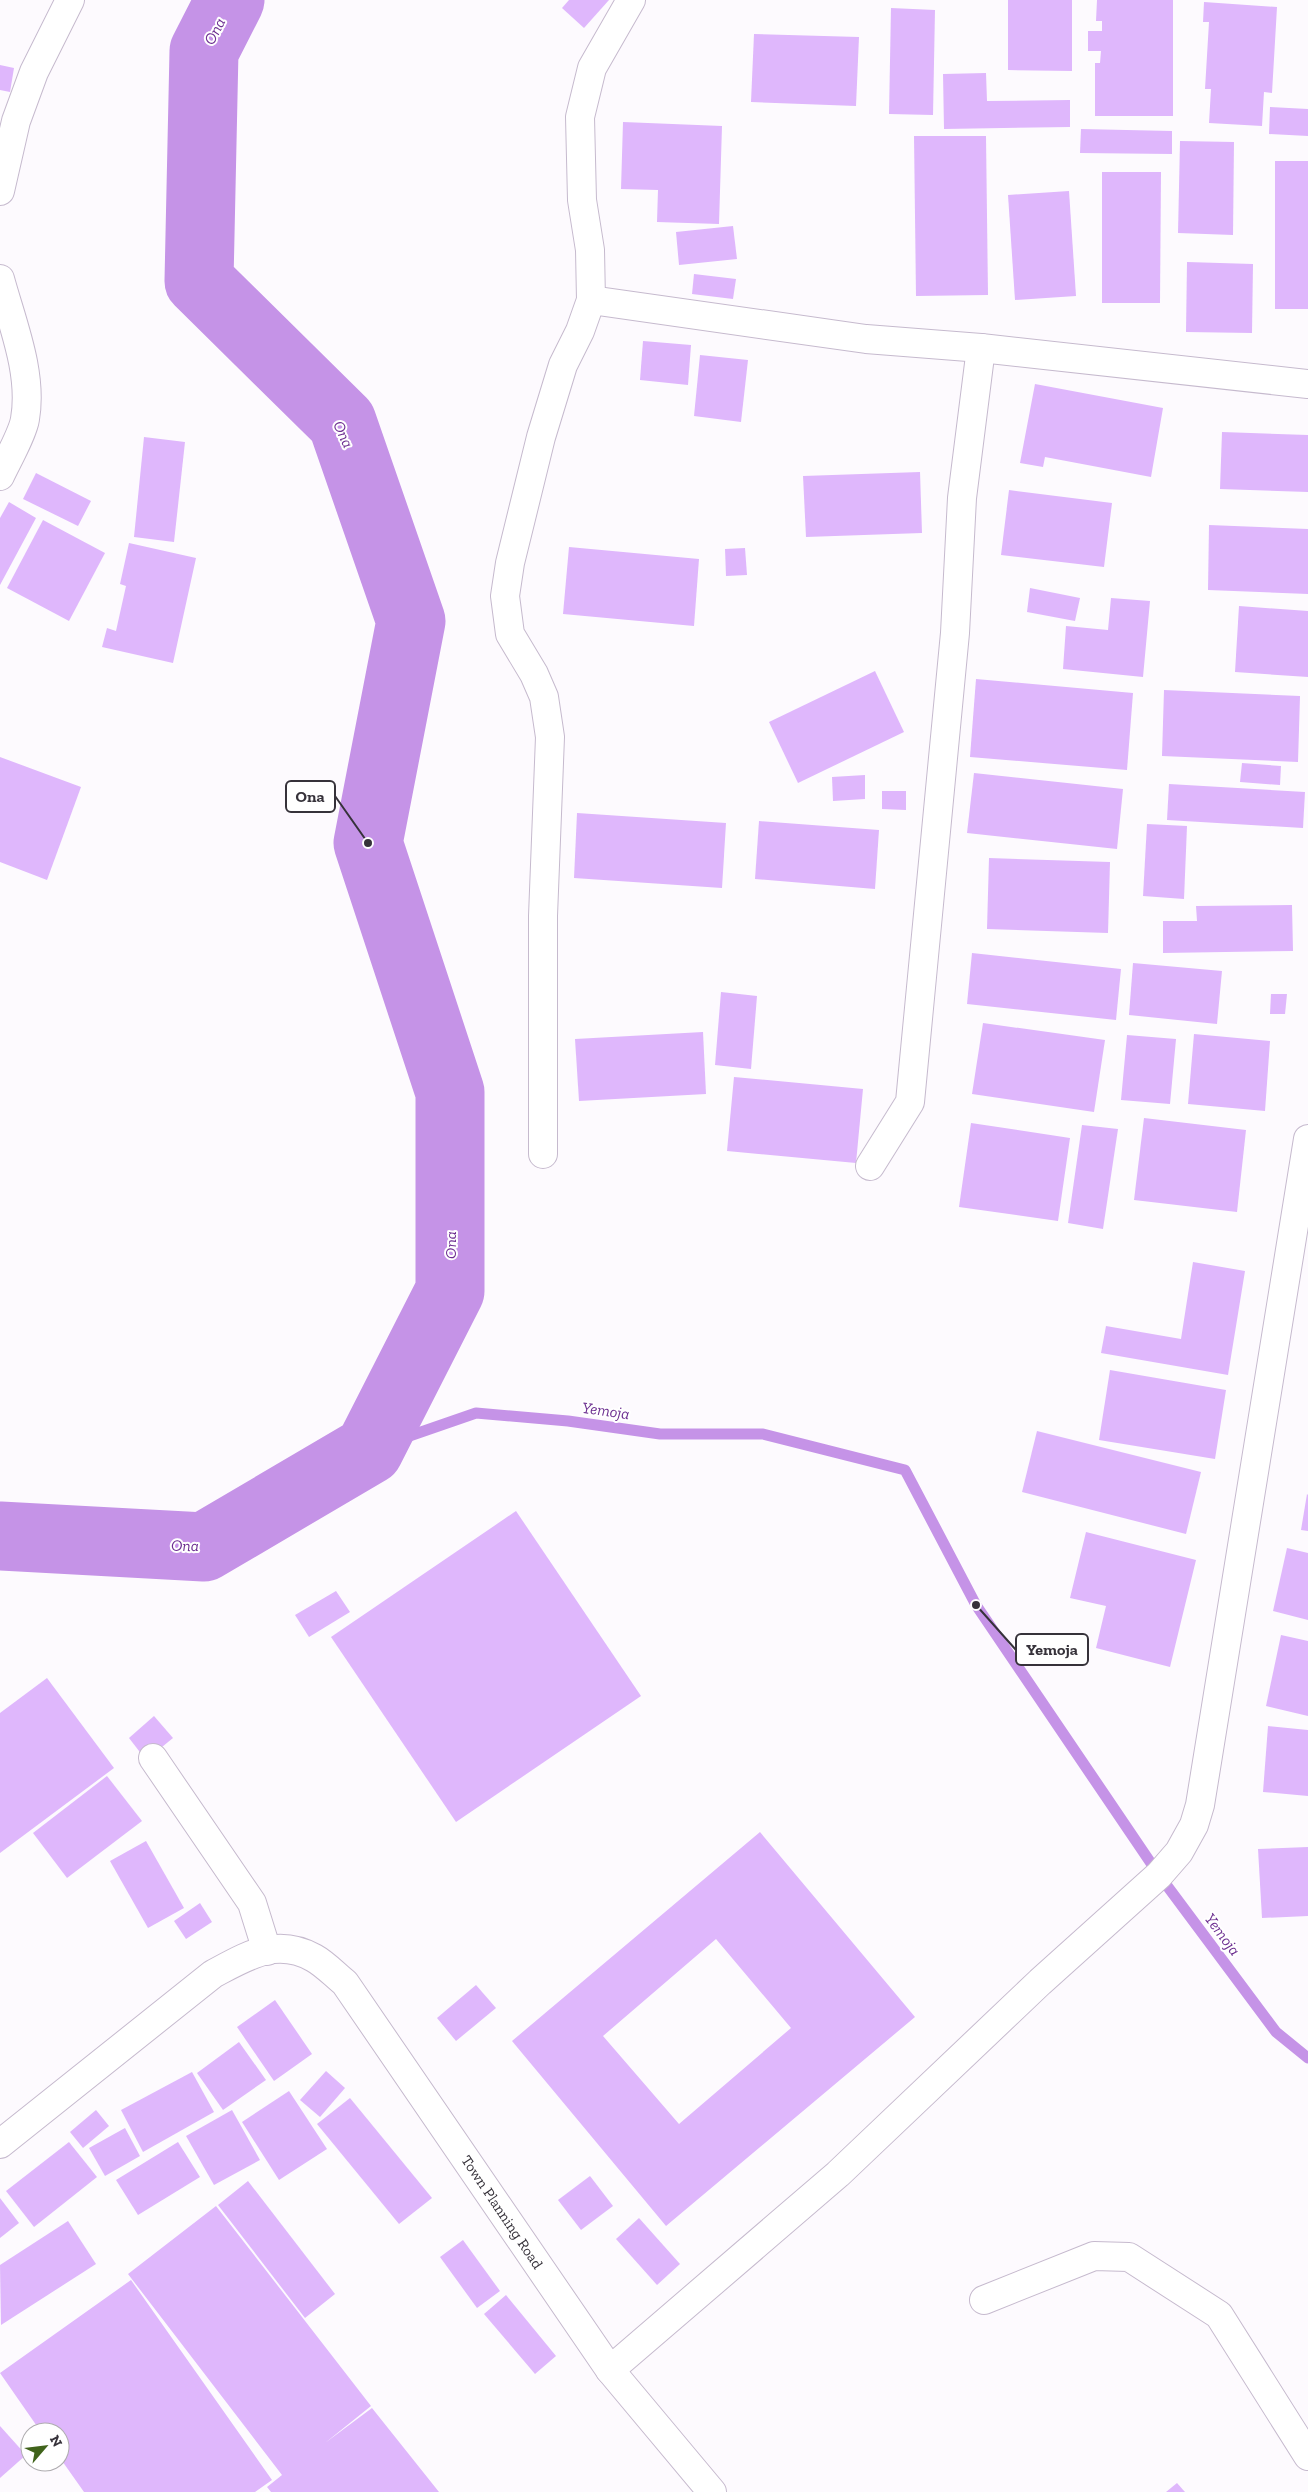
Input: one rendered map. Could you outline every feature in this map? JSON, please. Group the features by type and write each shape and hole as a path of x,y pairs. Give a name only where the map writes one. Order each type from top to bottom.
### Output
{"street":[{"path":"0,192 16,121 34,72 70,0"},
{"path":"544,1154 543,916 550,737 544,697 534,674 510,634 506,596 510,563 541,437 563,365 580,331 591,300 590,250 582,200 580,117 592,68 631,0"},
{"path":"0,279 19,348 25,381 25,420 0,476"},
{"path":"591,300 866,340 981,348 1308,384"},
{"path":"870,1166 910,1102 955,633 962,498 981,348"},
{"path":"610,2370 838,2174 1040,1982 1159,1875 1180,1852 1194,1825 1200,1805 1308,1139"},
{"path":"0,2144 213,1974 250,1955 275,1949 252,1903 153,1758"},
{"name":"Town Planning Road","path":"275,1949 314,1958 345,1983 610,2370 712,2492"},
{"path":"984,2300 1094,2256 1129,2257 1219,2315 1308,2456"}],"building":[{"path":"569,0 609,0 584,28 562,8"},
{"path":"1008,0 1072,0 1072,71 1008,70"},
{"path":"1097,0 1173,0 1173,116 1095,116 1095,63 1100,63 1101,51 1088,51 1088,31 1102,31 1102,21 1096,21"},
{"path":"1204,2 1277,7 1272,93 1264,92 1262,126 1209,123 1211,89 1205,89 1209,22 1203,22"},
{"path":"891,8 935,10 933,115 889,114"},
{"path":"754,34 859,37 856,106 751,102"},
{"path":"0,65 14,68 10,92 0,90"},
{"path":"986,73 987,101 1070,100 1070,127 944,129 943,74"},
{"path":"1270,107 1308,109 1308,136 1269,134"},
{"path":"623,122 722,126 719,224 657,222 658,190 621,189"},
{"path":"1081,129 1172,131 1172,154 1080,153"},
{"path":"914,136 986,136 988,295 916,296"},
{"path":"1180,141 1234,142 1233,235 1178,233"},
{"path":"1275,161 1308,161 1308,309 1275,309"},
{"path":"1102,172 1161,172 1160,303 1102,303"},
{"path":"1069,191 1076,296 1015,300 1008,195"},
{"path":"733,226 737,259 679,265 676,232"},
{"path":"1187,262 1253,264 1252,333 1186,332"},
{"path":"694,274 736,279 733,299 692,294"},
{"path":"643,341 691,345 688,385 640,380"},
{"path":"700,355 748,360 741,422 694,416"},
{"path":"1035,384 1163,408 1151,477 1045,457 1043,467 1020,463"},
{"path":"1222,432 1308,435 1308,492 1220,489"},
{"path":"144,437 185,442 174,542 134,537"},
{"path":"920,472 922,533 806,537 803,476"},
{"path":"36,473 91,501 78,526 23,499"},
{"path":"1009,490 1112,503 1104,567 1001,555"},
{"path":"9,502 36,518 0,585 0,518"},
{"path":"43,520 105,553 69,621 7,588"},
{"path":"1209,525 1308,529 1308,594 1208,590"},
{"path":"129,543 196,558 173,663 102,647 107,628 116,631 126,586 120,584"},
{"path":"569,547 699,559 694,626 563,614"},
{"path":"745,548 747,575 726,576 725,549"},
{"path":"1030,588 1080,598 1075,621 1027,612"},
{"path":"1111,598 1150,601 1143,677 1063,669 1066,626 1108,630"},
{"path":"1239,606 1308,611 1308,677 1235,672"},
{"path":"875,671 904,732 798,783 769,722"},
{"path":"976,679 1133,693 1127,770 970,757"},
{"path":"1164,690 1300,696 1298,762 1162,756"},
{"path":"0,757 81,787 47,880 0,862"},
{"path":"1242,763 1281,766 1280,785 1240,782"},
{"path":"974,773 1123,789 1117,849 967,833"},
{"path":"865,775 865,799 833,801 832,777"},
{"path":"1169,784 1305,792 1303,828 1167,820"},
{"path":"882,791 906,791 906,810 882,809"},
{"path":"577,813 726,823 722,888 574,878"},
{"path":"759,821 879,830 875,889 755,879"},
{"path":"1147,824 1187,826 1184,899 1143,896"},
{"path":"989,858 1110,862 1108,933 987,929"},
{"path":"1292,905 1293,951 1163,953 1163,921 1197,921 1196,906"},
{"path":"972,953 1121,969 1116,1020 967,1004"},
{"path":"1133,963 1222,971 1217,1024 1129,1015"},
{"path":"721,992 757,996 751,1069 715,1065"},
{"path":"1271,994 1287,994 1285,1014 1270,1014"},
{"path":"983,1023 1105,1040 1094,1112 972,1094"},
{"path":"703,1032 706,1094 579,1101 575,1039"},
{"path":"1194,1034 1270,1041 1265,1111 1188,1104"},
{"path":"1127,1035 1176,1039 1170,1104 1121,1100"},
{"path":"734,1077 863,1089 856,1163 727,1151"},
{"path":"1144,1118 1246,1130 1237,1212 1134,1200"},
{"path":"971,1123 1070,1138 1058,1221 959,1207"},
{"path":"1082,1125 1118,1129 1103,1229 1068,1223"},
{"path":"1193,1262 1245,1271 1228,1375 1101,1353 1106,1326 1181,1339"},
{"path":"1110,1370 1226,1390 1215,1459 1099,1440"},
{"path":"1037,1431 1201,1472 1186,1534 1022,1492"},
{"path":"1308,1495 1308,1531 1301,1530"},
{"path":"516,1511 641,1696 456,1822 331,1637"},
{"path":"1086,1532 1196,1560 1170,1667 1096,1648 1106,1606 1070,1598"},
{"path":"1287,1548 1308,1553 1308,1620 1273,1611"},
{"path":"336,1591 350,1612 309,1637 295,1615"},
{"path":"1281,1635 1308,1641 1308,1716 1266,1706"},
{"path":"47,1678 114,1768 0,1853 0,1713"},
{"path":"154,1716 173,1738 146,1760 129,1738"},
{"path":"1268,1726 1308,1730 1308,1796 1263,1792"},
{"path":"107,1776 142,1821 67,1878 33,1833"},
{"path":"760,1832 915,2017 666,2226 512,2041","holes":["716,1939 791,2028 679,2124 603,2036"]},
{"path":"146,1841 184,1908 148,1928 110,1861"},
{"path":"1308,1847 1308,1916 1262,1918 1258,1849"},
{"path":"200,1903 212,1922 186,1939 174,1921"},
{"path":"476,1985 496,2008 456,2041 437,2018"},
{"path":"275,2000 312,2054 274,2081 237,2027"},
{"path":"239,2042 266,2080 223,2110 197,2073"},
{"path":"326,2071 345,2088 320,2117 300,2100"},
{"path":"192,2072 214,2112 143,2152 121,2110"},
{"path":"289,2091 327,2149 279,2180 242,2122"},
{"path":"350,2098 432,2198 399,2224 317,2124"},
{"path":"96,2110 109,2126 83,2148 70,2132"},
{"path":"232,2110 260,2160 214,2185 186,2136"},
{"path":"125,2128 140,2156 105,2176 89,2148"},
{"path":"69,2142 97,2177 34,2227 6,2191"},
{"path":"178,2142 200,2177 138,2215 116,2180"},
{"path":"590,2176 613,2206 581,2230 558,2200"},
{"path":"248,2181 335,2294 305,2318 218,2205"},
{"path":"0,2198 19,2223 0,2238"},
{"path":"216,2206 371,2406 325,2443 372,2408 439,2492 271,2492 267,2487 282,2475 128,2274"},
{"path":"639,2218 680,2264 657,2285 616,2239"},
{"path":"68,2221 96,2264 1,2325 0,2265"},
{"path":"463,2240 500,2291 477,2308 440,2257"},
{"path":"131,2280 272,2480 255,2492 84,2492 70,2472 70,2422 34,2422 0,2373"},
{"path":"506,2295 556,2356 535,2374 484,2314"},
{"path":"0,2426 20,2448 20,2460 0,2478"},
{"path":"1177,2483 1185,2492 1166,2492"}],"waterway":[{"name":"Ona","path":"0,1536 204,1547 369,1450 450,1291 450,1092 368,843 411,621 342,422 199,281 204,51 230,0"},
{"name":"Yemoja","path":"369,1450 476,1413 568,1421 660,1434 763,1434 905,1470 976,1605 1159,1875 1276,2032 1308,2058"}],"place":[{"name":"Ona","path":"368,843"},
{"name":"Yemoja","path":"976,1605"}]}
